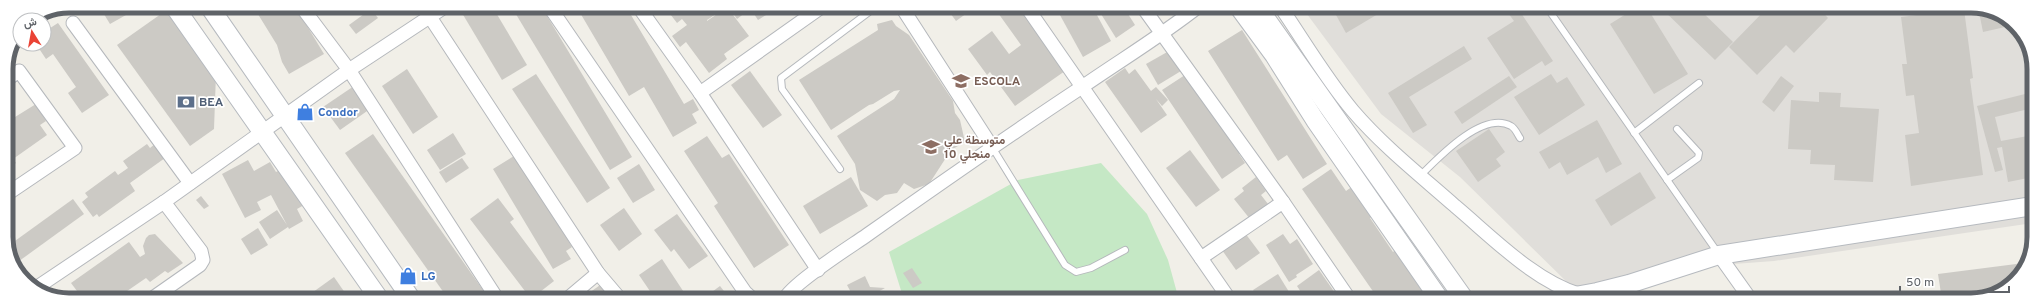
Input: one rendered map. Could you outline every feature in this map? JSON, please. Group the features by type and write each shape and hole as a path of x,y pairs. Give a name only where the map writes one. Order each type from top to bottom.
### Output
{"main road":[{"path":"179,13 376,293"},
{"path":"214,13 407,293"},
{"path":"1243,13 1274,55 1315,120 1435,293"},
{"path":"1262,13 1460,293"},
{"path":"1590,293 1629,284 1719,255 2027,207"}],"street":[{"path":"306,13 349,70 493,293"},
{"path":"40,285 164,202 349,70 436,13"},
{"path":"554,13 746,293"},
{"path":"643,13 700,93 818,270"},
{"path":"700,93 813,13"},
{"path":"905,13 992,148"},
{"path":"1031,13 1225,293"},
{"path":"1147,13 1283,202 1345,293"},
{"path":"787,293 992,148 1082,87 1163,35 1190,13"},
{"path":"1285,13 1353,110 1420,176 1514,256 1555,284 1576,293"},
{"path":"430,17 598,273 615,293"},
{"path":"73,23 190,183"},
{"path":"13,75 19,71 75,148 13,190"},
{"path":"160,293 200,265 203,260 202,251 164,202"},
{"path":"1201,258 1283,202"},
{"path":"1719,255 1745,293"},
{"path":"574,293 598,273"}],"lane":[{"path":"840,169 782,88 781,78 868,13"},
{"path":"1551,13 1719,255"},
{"path":"1634,133 1699,83"},
{"path":"1420,176 1444,152 1482,125 1496,122 1512,126 1520,138"},
{"path":"1667,180 1698,158 1699,153 1677,129"},
{"path":"992,148 1065,265 1076,272 1091,268 1125,250"}],"shaded area":[{"path":"1306,13 1978,13 1996,19 2011,29 2019,41 2026,58 2027,224 1774,261 1680,268 1575,290 1460,177 1381,114"}],"green space":[{"path":"1101,163 1147,214 1168,260 1177,293 902,293 889,252 1018,180"}],"building":[{"path":"103,13 130,13 110,24"},
{"name":"BEA","path":"162,13 171,13 216,74 214,129 190,146 117,45"},
{"path":"257,13 299,13 324,54 289,74 282,62 277,45"},
{"path":"366,13 374,13 378,18 356,34 349,25"},
{"path":"462,13 496,13 527,65 502,80"},
{"path":"515,13 545,13 632,157 610,170"},
{"path":"580,13 630,13 684,104 693,99 699,110 692,114 697,123 673,137 644,87 629,96"},
{"path":"669,13 718,13 707,21 718,13 732,13 749,36 724,54 727,59 709,73 686,42 680,47 672,36 687,25 682,19 677,23"},
{"path":"733,13 745,13 737,19"},
{"path":"753,13 765,13 766,15 758,20"},
{"path":"950,13 967,13 956,21"},
{"path":"998,13 1029,13 1065,71 1015,106 990,72 987,75 968,49 992,31 1009,54 1021,45"},
{"path":"1059,13 1096,13 1111,41 1083,57"},
{"path":"1100,13 1127,13 1135,25 1116,38"},
{"path":"1335,13 1378,14 1346,33"},
{"path":"1508,13 1521,13 1553,61 1545,66 1542,61 1514,79 1487,38 1514,21"},
{"path":"1628,13 1650,13 1688,74 1654,94 1610,24"},
{"path":"1666,13 1703,13 1733,42 1715,60"},
{"path":"1762,13 1823,13 1828,18 1794,53 1786,45 1757,75 1729,47"},
{"path":"1932,13 1965,13 1973,78 1970,79 1983,175 1911,186 1905,135 1919,133 1914,95 1906,96 1902,64 1907,64 1901,17"},
{"path":"1979,13 1996,19 2008,26 1983,32"},
{"path":"892,20 896,26 909,35 953,101 955,113 960,120 965,142 951,150 929,184 914,189 904,183 897,193 885,195 877,201 860,190 855,164 837,136 894,99 900,90 894,91 869,105 831,130 799,80 878,30 877,24"},
{"path":"58,23 109,95 82,113 68,93 76,87 53,54 46,59 41,52 52,52 52,27"},
{"path":"1242,30 1327,164 1303,179 1287,155 1278,161 1208,51"},
{"path":"1464,46 1472,59 1409,97 1427,125 1413,133 1388,93"},
{"path":"1169,51 1181,71 1158,85 1146,64"},
{"path":"1125,68 1129,74 1135,69 1151,91 1156,87 1168,100 1162,106 1156,99 1167,115 1141,133 1105,82"},
{"path":"407,69 438,117 413,134 382,86"},
{"path":"750,71 782,115 763,128 731,85"},
{"path":"536,74 610,188 587,203 512,89"},
{"path":"1551,74 1557,83 1567,77 1585,105 1539,135 1514,97"},
{"path":"1185,75 1242,153 1239,154 1245,163 1222,179 1162,90"},
{"path":"1509,76 1517,87 1462,124 1454,112"},
{"path":"1781,76 1794,86 1774,112 1762,102"},
{"path":"354,86 370,109 340,130 323,107"},
{"path":"1819,92 1841,93 1840,107 1879,109 1873,182 1834,180 1835,165 1810,164 1811,150 1788,149 1791,100 1819,102"},
{"path":"2027,94 2027,109 1995,117 2001,141 2027,136 2027,178 2008,182 2002,147 1997,148 2003,170 1995,172 1977,106"},
{"path":"36,104 46,121 40,125 47,135 13,159 13,118"},
{"path":"1597,120 1622,164 1606,173 1598,157 1567,175 1560,162 1549,169 1539,152"},
{"path":"1489,129 1505,152 1496,159 1501,166 1478,182 1456,151"},
{"path":"453,133 466,154 440,170 427,150"},
{"path":"373,134 485,293 444,293 345,153"},
{"path":"707,136 722,158 729,154 789,245 754,268 714,206 718,203 684,151"},
{"path":"147,144 150,148 155,144 165,158 130,183 135,191 99,217 97,214 93,217 82,202 88,197 85,193 115,171 118,175 128,168 123,161"},
{"path":"1190,150 1220,190 1196,207 1166,168"},
{"path":"517,154 572,247 566,251 571,259 553,269 493,169"},
{"path":"462,158 469,168 446,183 439,172"},
{"path":"248,160 254,171 270,162 276,172 284,168 304,205 297,209 303,221 289,229 288,227 270,239 259,222 277,210 287,225 271,195 257,202 261,210 245,218 222,174"},
{"path":"639,164 655,190 633,203 617,178"},
{"path":"1331,169 1346,191 1353,186 1373,216 1370,218 1393,252 1398,248 1414,271 1410,273 1424,293 1374,293 1302,189"},
{"path":"1640,172 1656,198 1611,226 1595,200"},
{"path":"851,177 868,206 820,234 803,206"},
{"path":"1256,177 1266,191 1261,195 1268,204 1250,219 1234,199 1244,191 1242,188"},
{"path":"201,196 209,206 204,209 196,200"},
{"path":"498,198 514,219 510,222 554,281 539,293 526,293 470,219"},
{"path":"73,199 84,214 19,261 13,242"},
{"path":"624,208 642,234 619,251 600,225"},
{"path":"677,214 708,256 689,269 674,249 671,252 654,230"},
{"path":"258,228 268,245 251,255 241,239"},
{"path":"1245,233 1260,253 1236,270 1222,250"},
{"path":"155,234 183,263 168,273 165,271 150,282 146,278 124,293 78,293 71,283 129,242 140,257 145,254 143,246 149,235"},
{"path":"1283,234 1290,244 1297,239 1313,264 1296,275 1297,277 1289,282 1266,245"},
{"path":"662,259 684,293 651,293 639,275"},
{"path":"2020,264 2008,279 1989,290 1978,293 1941,293 1938,274"},
{"path":"912,268 922,283 913,288 903,273"},
{"path":"1319,270 1335,293 1302,293 1297,286"},
{"path":"1278,274 1290,293 1255,293 1253,290"},
{"path":"865,276 870,287 885,288 876,293 851,293 847,285"},
{"path":"334,277 345,293 312,293"},
{"path":"603,283 609,293 589,293"},
{"path":"720,286 726,293 710,293"}],"place":[{"name":"ESCOLA","path":"961,81"},
{"name":"BEA","path":"186,102"},
{"name":"Condor","path":"305,112"},
{"name":"متوسطة علي منجلي 10","path":"931,147"},
{"name":"LG","path":"408,276"}]}
